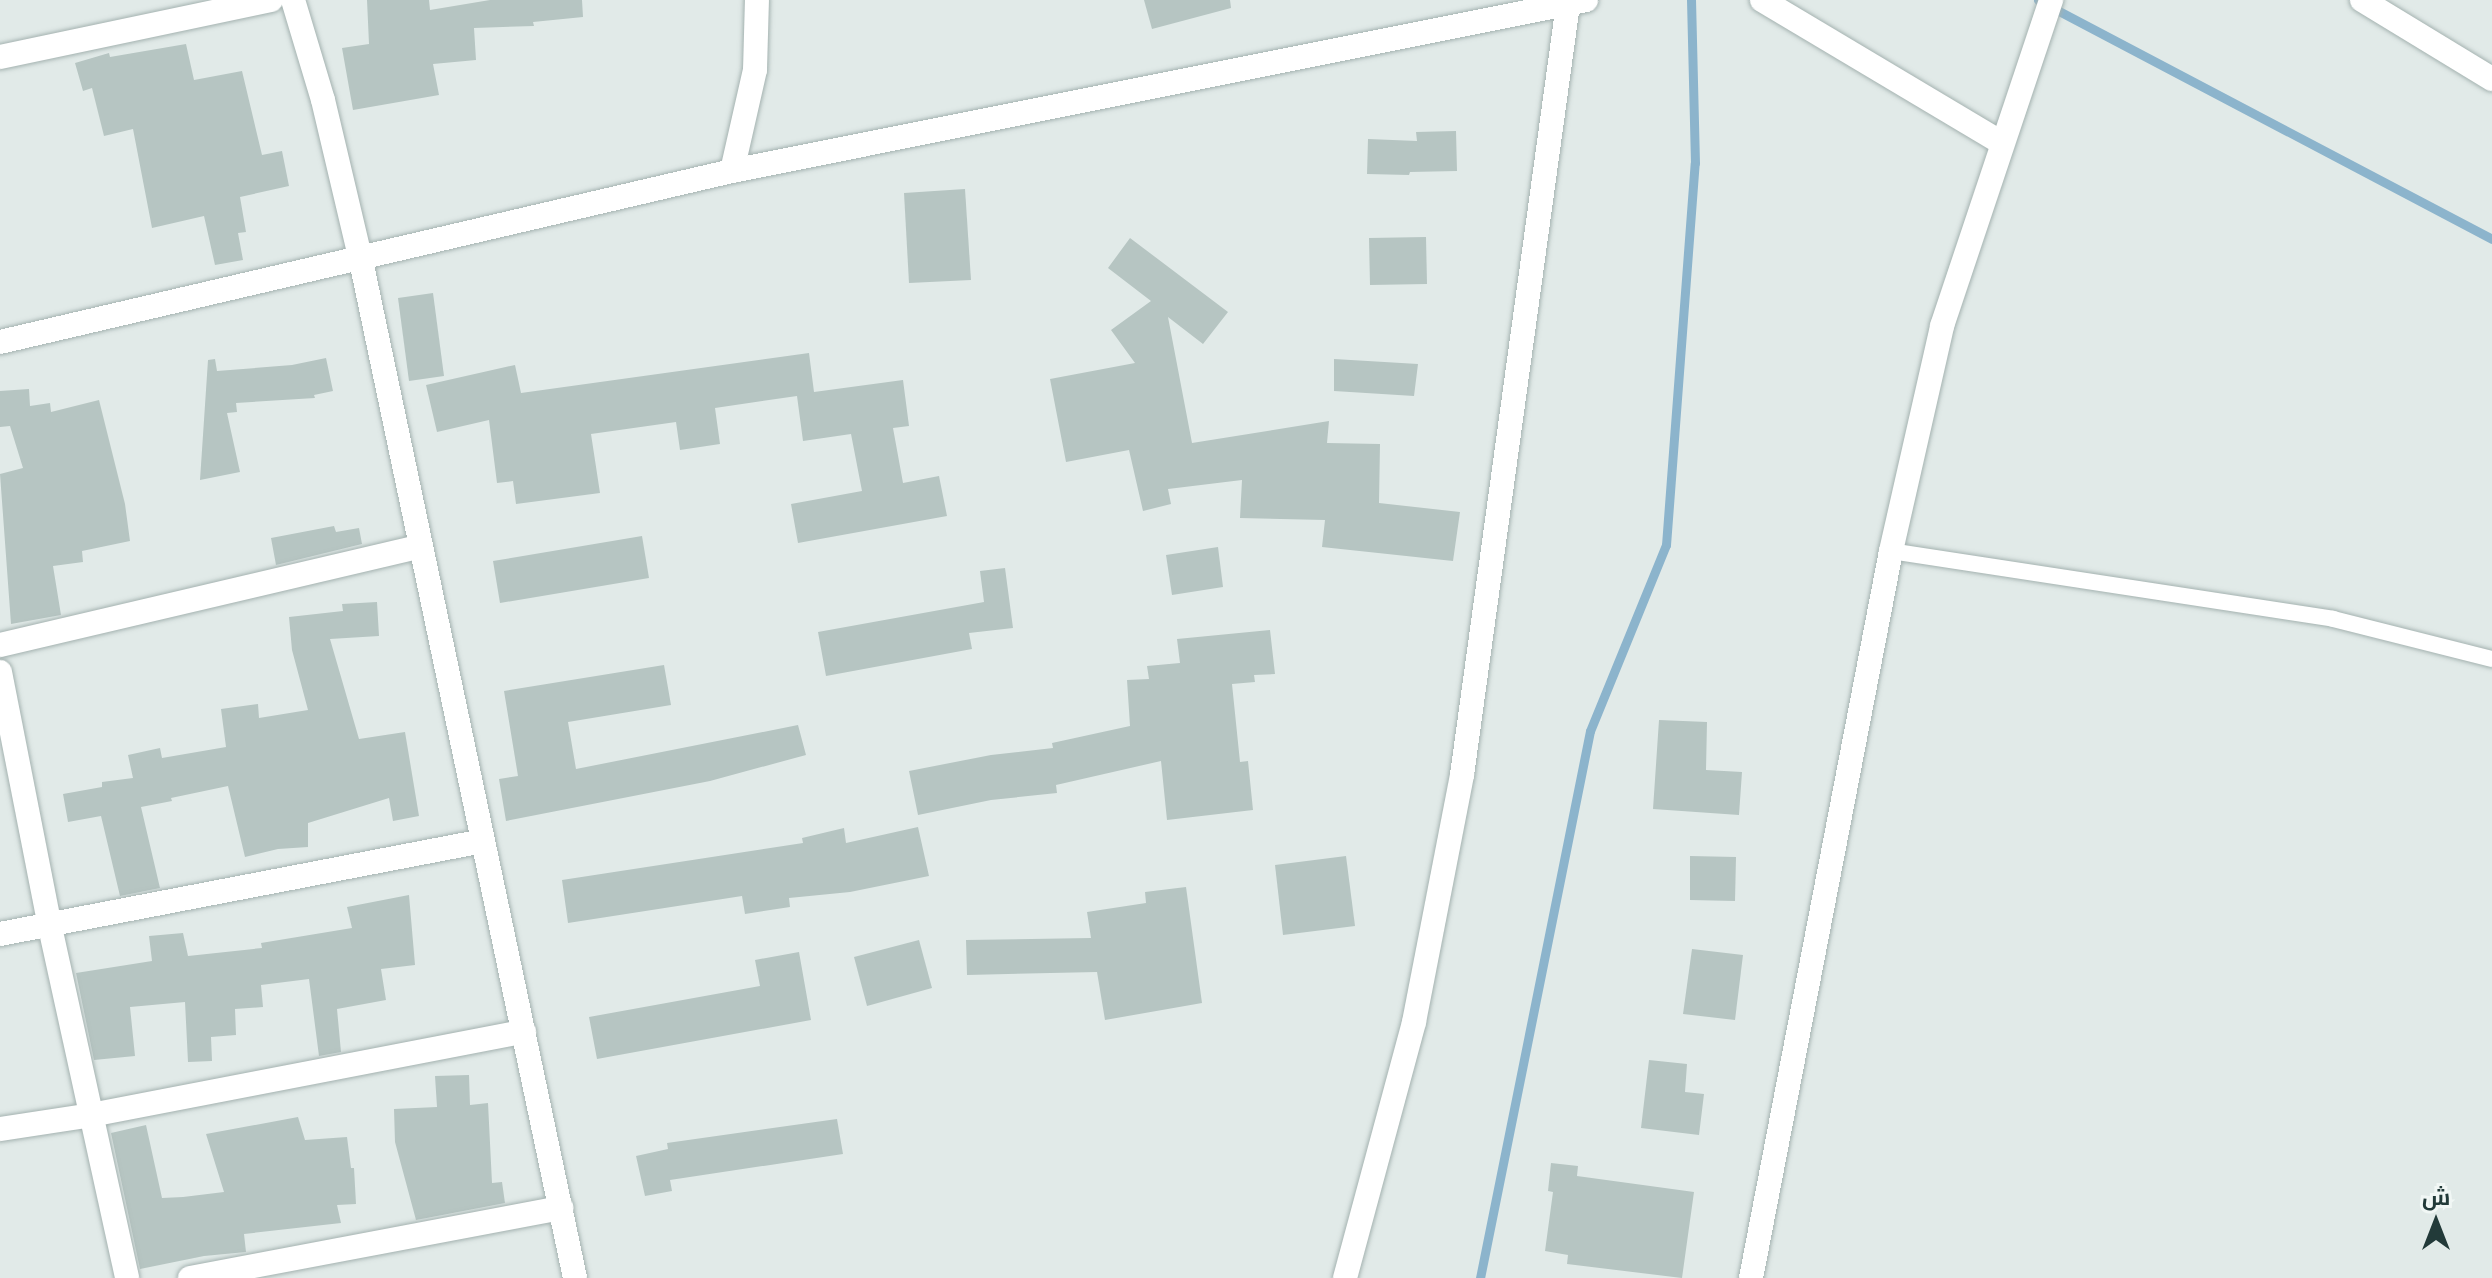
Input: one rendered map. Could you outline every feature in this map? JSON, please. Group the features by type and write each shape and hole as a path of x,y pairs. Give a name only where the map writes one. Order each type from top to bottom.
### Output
{"street":[{"path":"0,57 271,0"},
{"path":"293,0 323,100 360,256 575,1278"},
{"path":"732,171 755,70 757,0"},
{"path":"1762,0 2000,142"},
{"path":"1751,1278 1891,551 1942,326 2000,142 2051,0"},
{"path":"2362,0 2492,79"},
{"path":"0,342 732,171 1577,2 1462,775 1414,1022 1345,1278"},
{"path":"0,645 421,546"},
{"path":"0,672 50,927 127,1278"},
{"path":"0,934 50,927 483,841"},
{"path":"0,1129 91,1115 524,1032"},
{"path":"190,1278 561,1208"}],"lane":[{"path":"1891,551 2333,619 2492,659"}],"building":[{"path":"367,0 429,0 430,10 490,0 582,0 583,17 533,22 534,26 474,28 476,60 433,64 439,95 353,110 342,48 369,44"},
{"path":"1144,0 1230,0 1231,8 1152,29"},
{"path":"186,44 194,80 242,71 262,155 282,151 289,186 240,197 246,232 238,233 243,260 215,265 204,216 152,228 133,129 104,136 92,88 83,91 75,63 109,53 110,57"},
{"path":"1456,131 1457,171 1367,174 1368,139 1417,141 1416,132"},
{"path":"965,189 971,280 909,283 904,193"},
{"path":"1426,237 1427,284 1370,285 1369,238"},
{"path":"1130,238 1228,312 1203,344 1168,317 1192,443 1329,421 1327,443 1380,444 1379,503 1460,512 1453,561 1322,547 1325,520 1240,518 1242,480 1168,489 1171,504 1143,511 1129,450 1066,462 1050,379 1135,363 1111,330 1151,301 1108,268"},
{"path":"433,293 444,376 409,381 398,298"},
{"path":"809,353 814,392 903,380 909,426 893,428 903,483 939,476 947,516 798,543 791,504 862,491 851,434 803,441 797,396 715,408 720,444 680,450 676,422 591,434 600,493 516,504 513,481 497,483 489,420 437,432 426,385 515,365 521,393"},
{"path":"326,358 333,391 314,395 315,398 236,403 237,412 227,413 240,472 200,480 208,360 215,359 217,371 292,365"},
{"path":"1334,359 1418,364 1414,396 1334,391"},
{"path":"29,389 30,406 50,403 51,412 99,400 125,504 130,541 82,551 83,562 53,566 61,615 11,624 0,474 23,468 10,426 0,427 0,391"},
{"path":"334,526 336,532 359,528 362,544 276,565 271,538"},
{"path":"642,536 649,578 500,603 493,561"},
{"path":"1218,547 1223,587 1172,595 1166,555"},
{"path":"1005,568 1013,628 969,633 972,649 826,676 818,632 984,602 980,571"},
{"path":"377,602 379,636 330,639 359,739 405,732 419,816 393,821 389,798 308,823 308,847 278,849 245,857 228,786 171,798 172,801 141,807 160,888 120,896 101,816 68,822 63,794 102,787 102,782 133,778 128,755 160,748 162,758 226,747 221,709 258,704 259,718 308,710 292,650 289,617 343,611 342,604"},
{"path":"1270,630 1275,674 1254,675 1255,682 1232,684 1240,762 1248,761 1253,810 1167,820 1161,761 1056,785 1057,793 991,800 918,815 909,771 991,755 1053,748 1052,743 1130,726 1127,680 1149,679 1147,666 1180,663 1177,639"},
{"path":"664,665 671,705 568,722 576,769 798,725 806,755 710,781 506,821 499,779 518,776 504,691"},
{"path":"1659,720 1707,722 1706,770 1742,772 1739,815 1653,809"},
{"path":"918,827 929,876 850,892 789,898 790,907 745,914 742,896 568,923 562,880 803,843 802,838 844,828 846,843"},
{"path":"1346,856 1355,926 1283,935 1275,865"},
{"path":"1690,856 1736,857 1735,901 1690,900"},
{"path":"1186,887 1202,1003 1105,1020 1097,972 967,975 966,940 1091,938 1087,912 1146,903 1145,892"},
{"path":"409,895 415,965 381,969 386,1000 337,1009 341,1052 319,1056 309,979 261,985 263,1007 235,1009 236,1035 211,1037 212,1061 188,1062 185,1002 130,1007 135,1056 94,1060 76,973 152,961 149,936 183,933 188,956 262,948 261,943 352,928 347,907"},
{"path":"919,940 932,988 867,1006 854,957"},
{"path":"1692,949 1743,955 1735,1020 1683,1014"},
{"path":"799,952 811,1020 597,1059 589,1017 760,986 755,960"},
{"path":"1649,1060 1687,1064 1685,1092 1704,1094 1699,1135 1641,1128"},
{"path":"469,1075 470,1105 488,1103 492,1183 502,1182 505,1203 416,1220 395,1142 394,1109 437,1107 435,1076"},
{"path":"298,1117 305,1140 347,1137 351,1168 354,1168 356,1204 337,1205 341,1223 244,1234 246,1252 204,1256 140,1269 111,1133 146,1125 162,1198 183,1197 224,1192 206,1134"},
{"path":"837,1119 843,1154 670,1180 672,1191 645,1196 636,1156 668,1149 667,1143"},
{"path":"1551,1163 1578,1166 1577,1176 1694,1192 1682,1278 1567,1264 1568,1255 1545,1251 1553,1192 1548,1191"}],"waterway":[{"path":"1480,1278 1590,731 1666,545 1695,163 1691,0"},
{"path":"2038,0 2492,239"}]}
